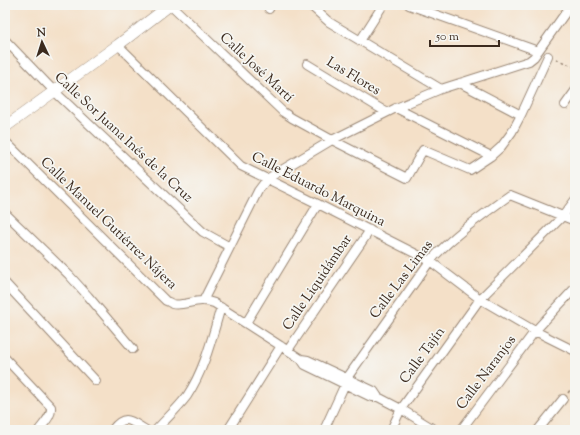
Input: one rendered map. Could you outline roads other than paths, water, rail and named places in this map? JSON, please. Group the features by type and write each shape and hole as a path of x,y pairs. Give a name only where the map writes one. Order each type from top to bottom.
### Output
{"main road":[{"path":"5,127 170,5"}],"street":[{"name":"Calle José Martí","path":"170,5 283,112 332,140 407,178 423,150 470,170 491,156"},
{"path":"310,5 329,22 441,89"},
{"path":"360,40 383,5"},
{"path":"409,5 538,51"},
{"path":"435,430 401,409 378,397 371,397 346,381 305,365 301,359 221,307 209,301 203,301 258,191 267,179 332,140 386,112 441,89 529,61 571,5"},
{"name":"Calle Sor Juana Inés de la Cruz","path":"5,40 54,91 203,232 230,247"},
{"name":"Calle Eduardo Marquina","path":"118,44 241,166 430,261 480,299 535,331 575,350"},
{"path":"396,108 491,156 501,147 521,115 548,56"},
{"name":"Las Flores","path":"306,64 386,112"},
{"path":"460,83 521,115"},
{"path":"565,105 575,91"},
{"name":"Calle Manuel Gutiérrez Nájera","path":"5,142 166,300 172,304 203,301"},
{"name":"Calle Las Limas","path":"324,430 346,381 430,261 444,246 510,195 563,216"},
{"name":"Calle Tajín","path":"391,430 401,409 480,299 563,216 575,200"},
{"path":"246,323 318,204"},
{"path":"5,213 69,275 133,349"},
{"path":"563,216 575,221"},
{"name":"Calle Liquidámbar","path":"228,430 370,230"},
{"path":"5,283 96,381"},
{"name":"Calle Naranjos","path":"461,430 535,331 575,288"},
{"path":"156,430 186,396 197,378 207,355 221,307"},
{"path":"5,358 51,407 50,416 39,430"},
{"path":"538,430 563,399"},
{"path":"112,430 117,423 122,420 129,420 146,430"}]}
